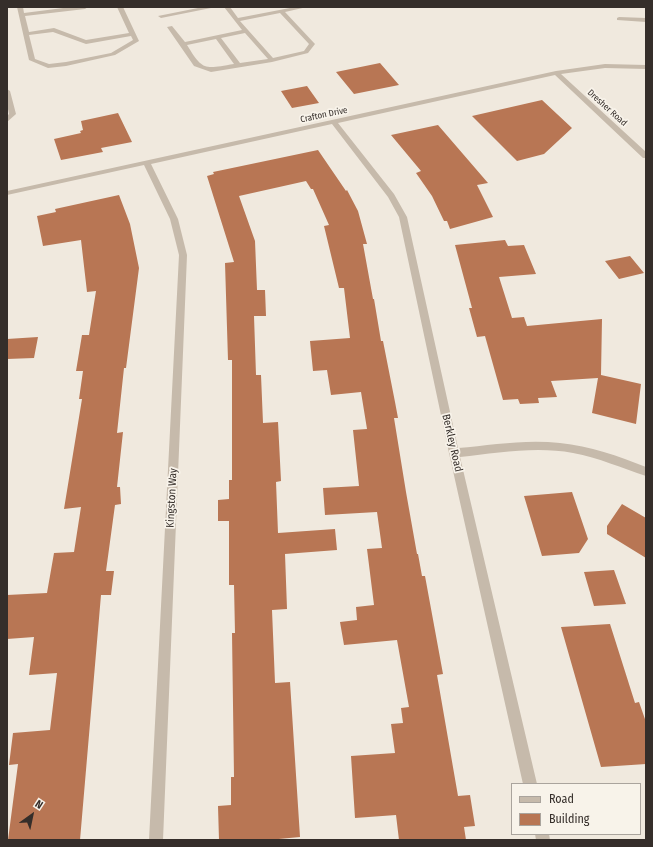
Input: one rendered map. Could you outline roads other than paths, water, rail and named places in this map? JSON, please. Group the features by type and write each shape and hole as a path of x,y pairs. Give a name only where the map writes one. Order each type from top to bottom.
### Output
{"street":[{"path":"20,7 32,60 48,66 113,54 136,41 120,7"},
{"path":"22,15 85,7"},
{"path":"161,16 213,7"},
{"path":"226,7 272,60"},
{"path":"236,20 304,7"},
{"path":"170,27 196,65 211,70 272,60 306,52 312,44 281,11"},
{"path":"619,19 646,20"},
{"path":"26,34 54,30 86,42 132,34"},
{"path":"183,44 247,31"},
{"path":"217,37 238,65"},
{"name":"Crafton Drive","path":"7,193 556,73 605,66 646,67"},
{"name":"Dresher Road","path":"556,73 646,156"},
{"path":"7,91 13,114 7,120"},
{"name":"Berkley Road","path":"334,122 391,196 403,217 454,453 530,783"},
{"name":"Kingston Way","path":"147,163 174,219 183,255 156,840"},
{"path":"454,453 522,446 547,446 578,450 614,459 646,472"}]}
